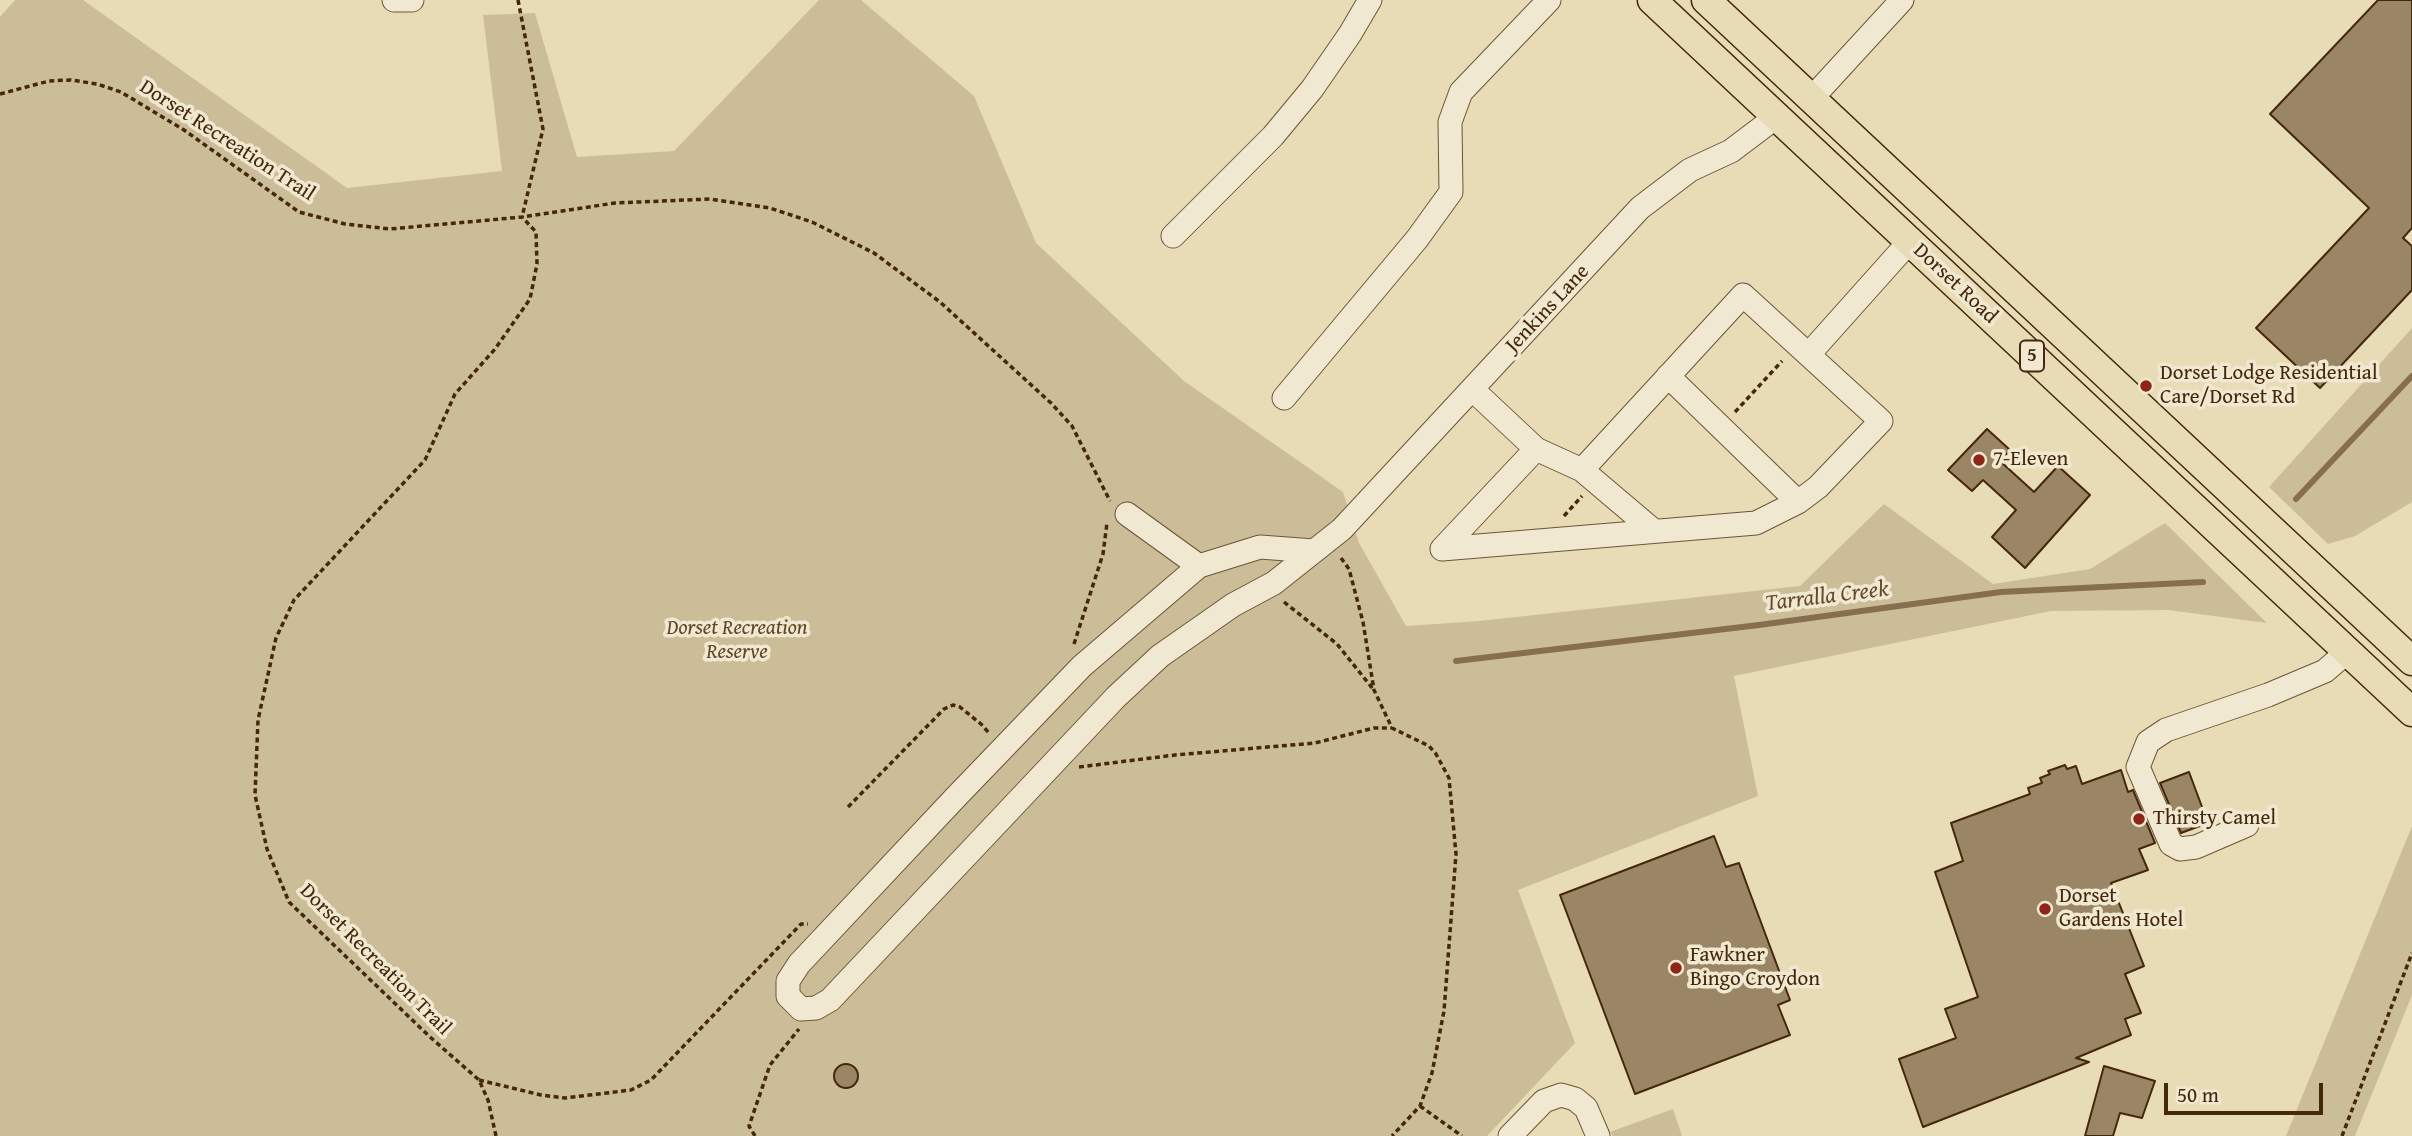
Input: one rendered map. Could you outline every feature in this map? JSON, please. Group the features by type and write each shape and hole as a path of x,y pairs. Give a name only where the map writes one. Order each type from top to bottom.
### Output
{"main road":[{"name":"Dorset Road","path":"1652,0 2412,712"},
{"name":"Dorset Road","path":"1706,0 2412,661"},
{"path":"1776,117 1812,98"},
{"path":"2054,378 2081,351"},
{"path":"2347,652 2373,625"}],"street":[{"path":"394,0 412,0"},
{"path":"1173,236 1273,135 1304,98 1350,34 1370,0"},
{"path":"1284,398 1417,239 1451,192 1450,122 1461,92 1549,0"},
{"path":"1812,98 1902,0"},
{"name":"Jenkins Lane","path":"816,1008 830,1000 1116,697 1160,656 1233,604 1275,583 1328,540 1473,390 1640,208 1690,170 1731,151 1776,117"},
{"path":"1803,349 1910,241"},
{"path":"1536,449 1442,549 1756,523 1798,502 1818,487 1881,421 1743,295 1668,376 1589,476"},
{"path":"1668,376 1798,502"},
{"path":"1473,390 1536,449 1589,476 1654,531"},
{"path":"1118,507 1199,566"},
{"path":"816,1008 802,1009 788,996 788,981 799,964 1082,666 1199,566 1260,547 1328,540"},
{"path":"2247,825 2196,848 2180,849 2171,844 2138,767 2148,742 2158,733 2268,695 2325,671 2347,652"},
{"path":"1510,1136 1544,1101 1561,1095 1575,1099 1586,1108 1598,1136"}],"path":[{"path":"518,0 544,129 522,217"},
{"name":"Dorset Recreation Trail","path":"0,94 49,81 71,80 97,84 121,92 184,130 299,212 345,224 390,229 522,217 615,202 710,198 770,208 812,222 874,253 929,294 1051,403 1072,426 1118,507"},
{"name":"Dorset Recreation Trail","path":"496,1136 488,1100 478,1080 289,902 267,849 254,795 258,720 275,638 294,600 425,460 455,394 495,349 530,299 537,264 536,232 522,217"},
{"path":"1722,427 1803,349"},
{"path":"1541,540 1589,476"},
{"path":"1072,652 1118,507"},
{"path":"1328,540 1349,569 1363,621 1374,690"},
{"path":"1275,583 1286,606 1338,644 1374,690 1392,728"},
{"path":"848,807 944,709 953,705 960,707 981,724 1001,750"},
{"path":"1051,767 1066,769 1175,755 1315,743 1374,728 1392,728 1429,746 1449,778 1456,854 1444,1010 1432,1073 1420,1106 1392,1136"},
{"path":"478,1080 565,1098 631,1090 651,1080 681,1051 801,924 837,923"},
{"path":"2342,1136 2412,953"},
{"path":"755,1136 749,1126 770,1065 816,1008"},
{"path":"1420,1106 1462,1136"}],"green space":[{"name":"Dorset Recreation Reserve","path":"15,0 83,0 347,188 502,171 483,15 535,13 577,157 674,151 819,0 861,0 974,96 1036,243 1184,381 1343,492 1359,543 1406,626 1479,621 1800,586 1884,504 1993,584 2090,569 2165,523 2267,623 2168,610 2051,611 1734,676 1758,796 1518,890 1575,1043 1487,1136 0,1136 0,17"},
{"path":"2412,328 2412,502 2355,536 2328,544 2269,487"},
{"path":"2412,826 2412,995 2355,1136 2286,1136"},
{"path":"1673,1109 1682,1136 1613,1136 1610,1132"}],"building":[{"path":"2378,0 2412,0 2412,228 2403,238 2412,246 2412,290 2320,388 2256,328 2369,208 2270,114"},
{"path":"1987,429 2010,450 2000,461 2034,492 2058,466 2090,495 2025,568 1992,537 2016,510 1983,480 1972,491 1948,470"},
{"path":"2065,765 2067,769 2076,766 2082,784 2121,770 2128,792 2133,790 2155,843 2139,849 2148,870 2111,883 2144,966 2125,974 2141,1013 2125,1019 2131,1035 2076,1058 2089,1062 1923,1127 1899,1059 1956,1038 1945,1009 1978,997 1935,872 1963,861 1951,823 2030,794 2028,788 2042,783 2040,778 2050,774 2048,771"},
{"path":"2189,772 2208,823 2181,833 2160,783"},
{"name":"Fawkner Bingo Croydon","path":"1714,836 1726,867 1739,863 1790,1000 1778,1005 1790,1035 1635,1094 1560,895"},
{"path":"841,1064 851,1064 858,1071 858,1081 851,1088 841,1088 834,1081 834,1071"},
{"path":"2104,1066 2155,1081 2142,1118 2120,1113 2113,1136 2085,1136"}],"waterway":[{"name":"Tarralla Creek","path":"2296,499 2412,376"},
{"name":"Tarralla Creek","path":"1456,661 1759,625 2001,592 2203,582"}],"place":[{"name":"Dorset Lodge Residential Care/Dorset Rd","path":"2146,386"},
{"name":"7-Eleven","path":"1979,460"},
{"name":"Thirsty Camel","path":"2139,819"},
{"name":"Dorset Gardens Hotel","path":"2045,909"},
{"name":"Fawkner Bingo Croydon","path":"1676,968"}]}
